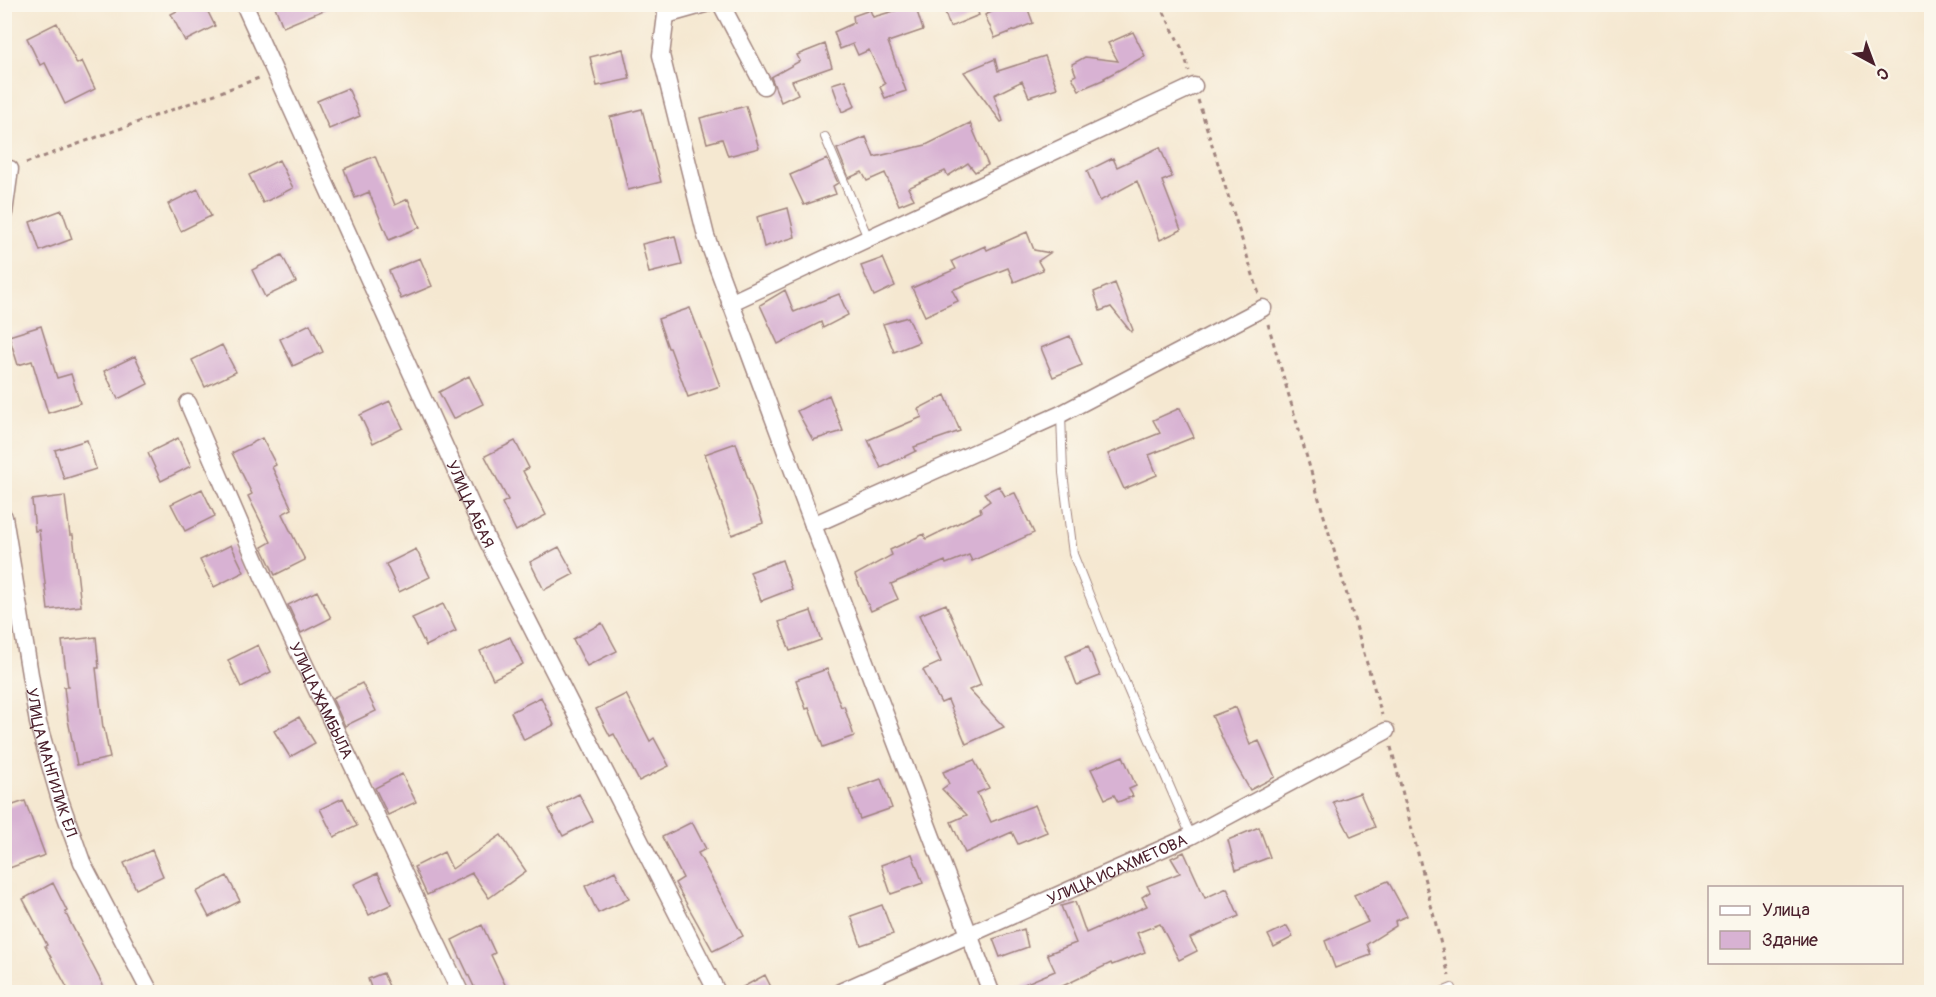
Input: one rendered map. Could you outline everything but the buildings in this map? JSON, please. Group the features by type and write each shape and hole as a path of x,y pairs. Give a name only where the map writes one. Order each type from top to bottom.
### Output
{"street":[{"name":"УЛИЦА АБАЯ","path":"244,4 488,542 717,993"},
{"path":"705,4 665,10 661,55 706,236 991,993"},
{"path":"721,4 764,86"},
{"path":"730,303 1194,86"},
{"path":"4,213 10,168"},
{"path":"813,525 1061,414 1263,308"},
{"name":"УЛИЦА ЖАМБЫЛА","path":"188,403 264,579 460,993"},
{"name":"УЛИЦА МАНГИЛИК ЕЛ","path":"4,517 38,723 60,800 82,862 150,993"},
{"name":"УЛИЦА ИСАХМЕТОВА","path":"840,993 1191,836 1386,731"}],"lane":[{"path":"825,137 868,238"},
{"path":"1061,414 1063,473 1073,554 1191,836"},
{"path":"1442,993 1452,988"}],"path":[{"path":"1160,4 1182,48 1263,308 1386,731 1452,988"},
{"path":"10,168 274,72"}]}
